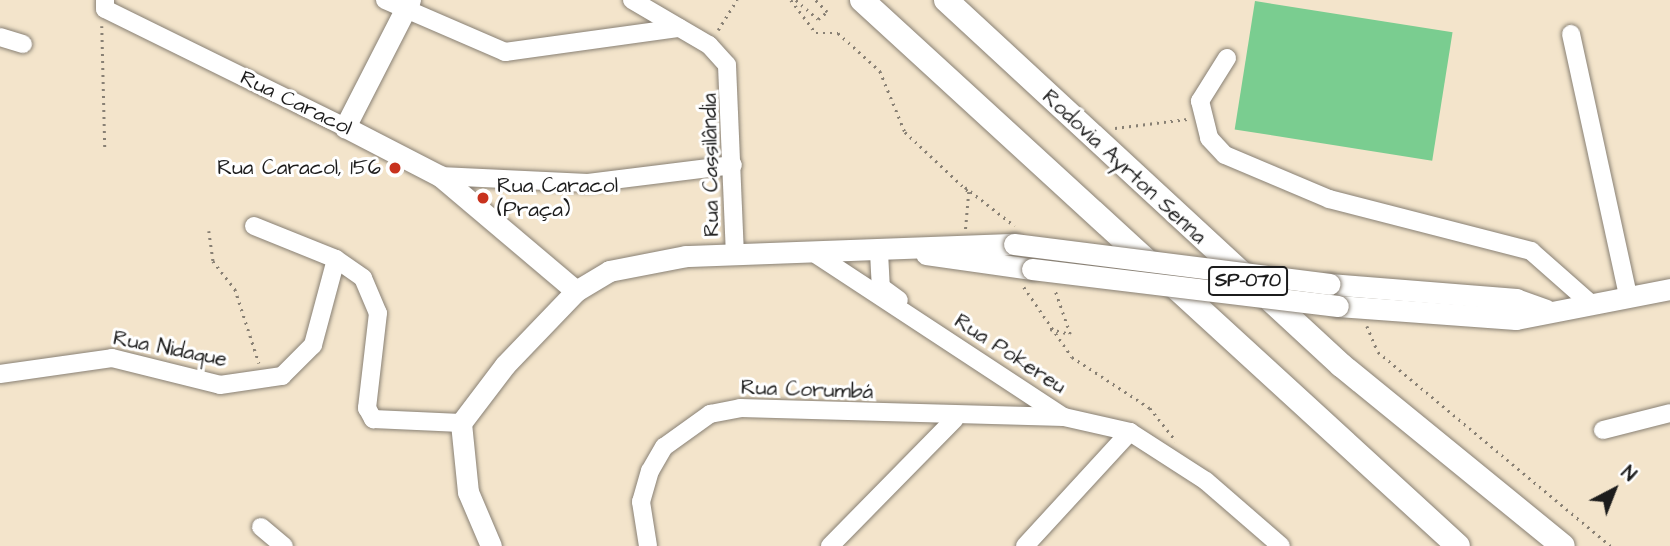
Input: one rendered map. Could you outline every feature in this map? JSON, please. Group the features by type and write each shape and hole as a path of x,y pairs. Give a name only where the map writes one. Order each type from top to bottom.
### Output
{"highway":[{"name":"SP-070","path":"862,0 1458,546"},
{"name":"Rodovia Ayrton Senna","path":"946,0 1341,365 1563,546"}],"main road":[{"path":"345,127 407,5"},
{"name":"Rua Caracol","path":"345,127 440,176 576,291"},
{"path":"491,546 468,492 461,423 505,365 576,291 609,271 645,261 735,255 907,251 963,242 1018,238 1329,284 1516,299 1546,310"},
{"path":"907,251 1021,268 1364,309 1516,319 1546,310 1670,289"}],"street":[{"path":"385,0 407,5 505,52 679,28"},
{"name":"Rua Cassilândia","path":"632,0 709,45 730,73 735,255"},
{"name":"Rua Caracol","path":"105,4 345,127"},
{"path":"1572,34 1628,296"},
{"path":"0,37 23,44"},
{"path":"1227,58 1206,84 1200,118 1209,138 1246,169 1382,215 1513,244 1542,258 1590,303"},
{"path":"440,176 588,183 733,164"},
{"path":"254,226 336,259 363,278 378,313 369,414 389,425 461,423"},
{"name":"Rua Pokereu","path":"879,252 881,287 926,326"},
{"name":"Rua Pokereu","path":"817,255 1064,417 1130,432 1206,481 1281,546"},
{"name":"Rua Nidaque","path":"0,374 112,358 220,385 265,381 293,370 313,345 336,259"},
{"name":"Rua Corumbá","path":"648,546 641,502 650,471 664,447 710,414 740,408 955,419 1064,417"},
{"path":"1603,429 1670,413"},
{"path":"830,546 955,419"},
{"path":"1025,546 1130,432"},
{"path":"261,527 284,546"}],"path":[{"path":"709,45 737,0"},
{"path":"793,0 818,19 827,12 815,0"},
{"path":"793,0 816,33 838,33 880,71 905,132 1018,238"},
{"path":"105,4 105,151"},
{"path":"1111,128 1200,118"},
{"path":"960,182 971,206 963,242"},
{"path":"209,231 213,261 235,289 265,381"},
{"path":"1021,268 1049,328 1072,358 1150,408 1182,450"},
{"path":"1049,328 1070,334 1055,291"},
{"path":"1364,309 1368,337 1378,352 1611,546"}],"green space":[{"path":"1255,1 1453,32 1432,161 1235,129"}],"place":[{"name":"Rua Caracol, 156","path":"395,168"},
{"name":"Rua Caracol (Praça)","path":"483,198"}]}
